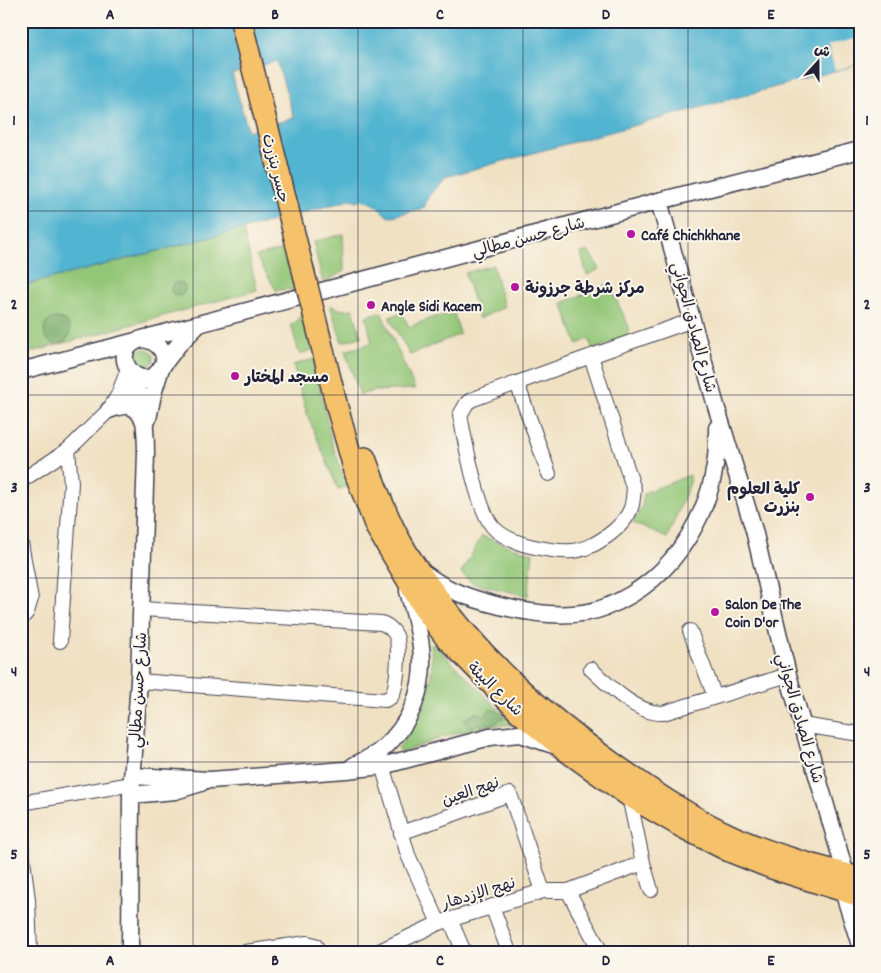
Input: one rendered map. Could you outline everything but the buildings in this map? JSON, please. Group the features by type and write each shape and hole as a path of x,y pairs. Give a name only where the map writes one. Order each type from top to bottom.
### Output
{"main road":[{"name":"جسر بنزرت","path":"241,21 317,313"},
{"name":"جسر بنزرت","path":"248,21 317,313"},
{"name":"شارع البيئة","path":"317,313 346,405 424,608 446,638 519,712 565,750 629,796 682,827 729,851 852,885"},
{"name":"شارع البيئة","path":"410,571 460,628 532,700 576,737 689,814 734,838 852,885"}],"street":[{"name":"شارع حسن مطالي","path":"21,371 659,201 860,150"},
{"name":"شارع الصادق الجواني","path":"659,201 694,320 716,406 754,530 788,675 802,725 852,885 860,945"},
{"path":"591,356 634,490 631,508 620,527 598,542 573,551 546,550 508,538 494,528 485,514 468,456 460,415 467,403 517,383 591,356 694,320"},
{"name":"شارع حسن مطالي","path":"146,426 140,396 142,371 179,344 198,325"},
{"path":"109,410 118,395 142,371 164,359 160,346 155,342 139,340 127,350 142,371"},
{"path":"105,350 118,354 142,371"},
{"name":"شارع حسن مطالي","path":"130,952 132,785 139,681 146,426 153,394 142,371"},
{"path":"21,481 68,450 109,410 142,371"},
{"path":"517,383 549,474"},
{"path":"109,410 122,406 132,406 140,413 146,426"},
{"path":"410,571 452,591 480,601 516,610 553,614 578,613 604,608 636,592 661,573 680,552 694,530 704,504 718,446 716,406"},
{"path":"60,642 71,483 68,450"},
{"path":"21,619 27,612 31,599 22,552"},
{"path":"380,759 386,745 406,722 414,706 419,688 422,669 421,641 410,571"},
{"path":"139,681 385,700 391,697 397,684 397,638 390,627 381,623 141,610"},
{"path":"690,631 715,697"},
{"path":"591,669 614,691 654,714 663,714 788,675"},
{"path":"802,725 860,734"},
{"path":"21,803 132,785 175,792 210,780 346,770 380,759 490,737 520,734 565,750"},
{"name":"نهج الإزدهار","path":"380,759 401,833 418,880 445,921 543,891 568,891 643,863"},
{"name":"نهج العين","path":"401,833 510,794 543,891"},
{"path":"629,796 643,863 651,890"},
{"path":"21,842 24,901 30,952"},
{"path":"568,891 601,952"},
{"path":"492,906 509,952"},
{"path":"377,952 445,921 464,952"},
{"path":"245,952 306,942 314,945 320,952"}],"green space":[{"path":"243,229 257,290 21,355 21,286"},
{"path":"343,234 344,271 323,283 313,242"},
{"path":"287,249 298,289 276,290 256,256"},
{"path":"588,251 600,269 587,275 581,253"},
{"path":"493,265 504,307 479,319 465,273"},
{"path":"175,282 181,282 185,289 181,296 175,296 171,292 171,286"},
{"path":"609,284 629,327 626,337 593,350 589,339 577,344 562,303"},
{"path":"330,305 342,310 353,309 361,337 342,342"},
{"path":"304,311 313,350 299,354 291,324 295,323"},
{"path":"381,312 415,389 373,391 360,395 345,351 372,343 366,316"},
{"path":"402,313 409,327 431,318 454,313 460,334 410,355 389,317"},
{"path":"57,318 66,322 70,331 66,340 57,344 48,340 44,331 48,322"},
{"path":"145,349 151,352 154,358 151,364 145,367 139,364 136,358 139,352"},
{"path":"314,359 331,440 347,487 338,489 307,414 293,365"},
{"path":"690,475 690,483 667,538 633,523 642,506 644,493"},
{"path":"482,536 533,553 528,596 472,583 461,573"},
{"path":"434,644 513,724 482,727 446,736 401,753 398,749 414,725 429,688 432,661 431,645"},
{"path":"490,709 498,711 504,718 492,725 486,723 482,726 477,724 474,727 469,727 465,723 465,719 477,712 484,715"}],"water":[{"path":"21,21 860,21 860,64 445,177 428,197 424,208 388,217 369,202 353,199 21,286","holes":["277,61 294,118 248,131 232,74"]}],"pier":[{"path":"859,37 860,64 835,70 828,45"}],"place":[{"name":"Café Chichkhane","path":"631,234"},
{"name":"مركز شرطة جرزونة","path":"515,287"},
{"name":"Angle Sidi Kacem","path":"371,305"},
{"name":"مسجد المختار","path":"235,376"},
{"name":"كلية العلوم بنزرت","path":"810,497"},
{"name":"Salon De The Coin D'or","path":"715,612"}]}
